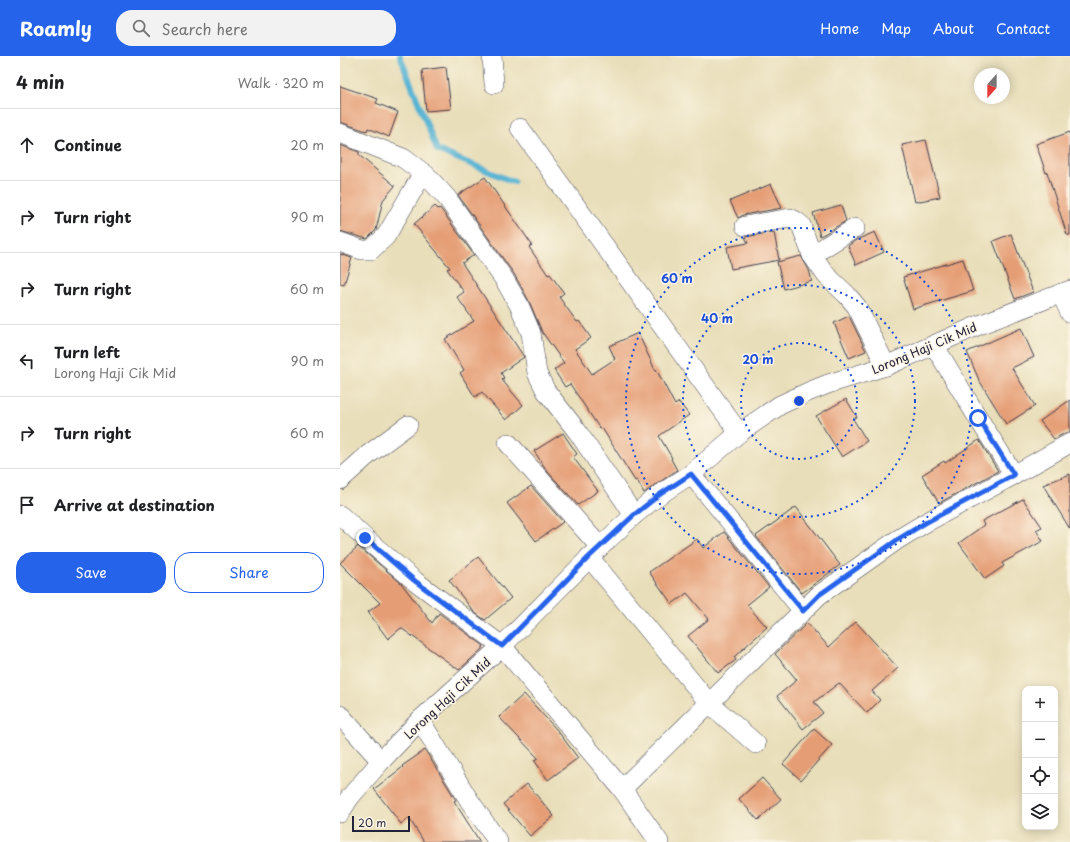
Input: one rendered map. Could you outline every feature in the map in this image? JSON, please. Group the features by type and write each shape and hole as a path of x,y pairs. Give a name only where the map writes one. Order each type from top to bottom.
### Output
{"street":[{"path":"492,56 494,84"},
{"path":"520,128 739,433"},
{"path":"340,133 403,158 424,174 446,198 504,280 519,305 530,333 537,373 546,391 576,431 634,515"},
{"path":"340,242 362,250 371,250 386,236 424,174"},
{"path":"745,226 790,218 801,225 812,255 826,275 857,307 886,366"},
{"path":"812,255 855,228"},
{"path":"1065,292 1070,313"},
{"name":"Lorong Haji Cik Mid","path":"340,813 350,797 381,761 420,720 502,646 595,552 634,515 659,495 691,474 739,433 780,405 808,392 828,384 886,366 979,325 1065,292"},
{"path":"934,345 1014,475"},
{"path":"340,480 370,454 408,425"},
{"path":"508,443 595,552 709,703 756,744"},
{"path":"622,789 819,595 897,540 925,523 1070,443"},
{"path":"691,474 803,611"},
{"path":"340,515 415,581 502,646 622,789 659,842"},
{"path":"340,716 381,761"},
{"path":"420,720 469,800 498,842"}],"building":[{"path":"446,67 451,109 426,111 422,70"},
{"path":"340,86 378,99 376,103 398,112 389,137 368,128 367,131 340,122"},
{"path":"1070,132 1070,235 1067,235 1047,172 1046,173 1036,144"},
{"path":"926,140 940,197 915,202 902,145"},
{"path":"340,145 359,152 359,155 395,186 383,200 376,230 367,239 340,231"},
{"path":"485,177 532,245 529,247 548,275 550,274 564,293 559,297 591,338 575,349 592,374 615,359 609,346 638,333 655,370 656,369 675,405 679,402 689,415 659,436 677,470 644,493 602,428 600,429 570,384 565,387 554,370 564,363 542,332 529,301 514,274 458,195"},
{"path":"771,184 782,208 743,215 738,218 730,201"},
{"path":"841,205 846,221 820,236 813,213"},
{"path":"435,206 438,209 440,208 474,255 462,263 524,357 501,373 504,378 502,380 523,405 506,420 482,392 475,397 460,373 464,370 445,339 474,321 457,297 464,292 447,269 450,268 414,224"},
{"path":"774,232 779,260 731,269 727,247 748,243 745,237"},
{"path":"875,232 884,252 856,265 848,246 856,240"},
{"path":"1011,234 1033,292 1015,299 993,241"},
{"path":"340,254 352,258 344,285 340,284"},
{"path":"801,256 809,270 812,281 784,289 777,262"},
{"path":"963,259 973,291 913,309 903,277"},
{"path":"849,316 866,351 849,358 834,323"},
{"path":"1021,328 1034,357 1012,368 1035,406 1006,424 979,380 967,352"},
{"path":"846,399 857,417 853,419 867,441 842,457 816,416"},
{"path":"1070,400 1070,432 1054,439 1040,421"},
{"path":"563,433 577,454 573,457 598,491 578,505 548,472 534,451"},
{"path":"979,440 998,471 939,503 922,475 944,461 945,463"},
{"path":"1070,474 1070,529 1043,485"},
{"path":"531,486 563,522 536,541 507,503"},
{"path":"1023,499 1042,527 1036,530 1043,541 1002,563 1004,566 985,579 959,543 984,525 982,521"},
{"path":"796,507 840,565 802,593 756,536"},
{"path":"724,532 769,587 747,605 767,627 734,657 736,660 718,673 688,636 709,619 687,593 672,604 649,572 697,539 703,548"},
{"path":"358,546 401,583 432,623 439,613 484,646 481,650 459,670 401,628 388,639 368,612 380,603 340,563"},
{"path":"478,557 511,598 485,620 474,612 449,580"},
{"path":"856,622 898,668 872,691 880,700 867,713 839,683 814,702 823,713 803,729 777,696 797,680 775,654 807,623 829,647"},
{"path":"524,694 557,730 578,758 548,780 534,760 538,758 499,717"},
{"path":"814,729 832,745 801,780 783,764"},
{"path":"425,750 456,800 454,801 480,842 424,842 409,818 401,824 374,789 403,767 402,766"},
{"path":"762,778 781,799 758,820 739,799"},
{"path":"527,784 554,816 530,836 503,804"}],"waterway":[{"path":"400,56 437,150 514,182"}],"route":[{"path":"365,538 415,581 502,646 589,557 634,515 659,495 691,474 803,611 819,595 897,540 925,523 1014,475 978,418"}]}
